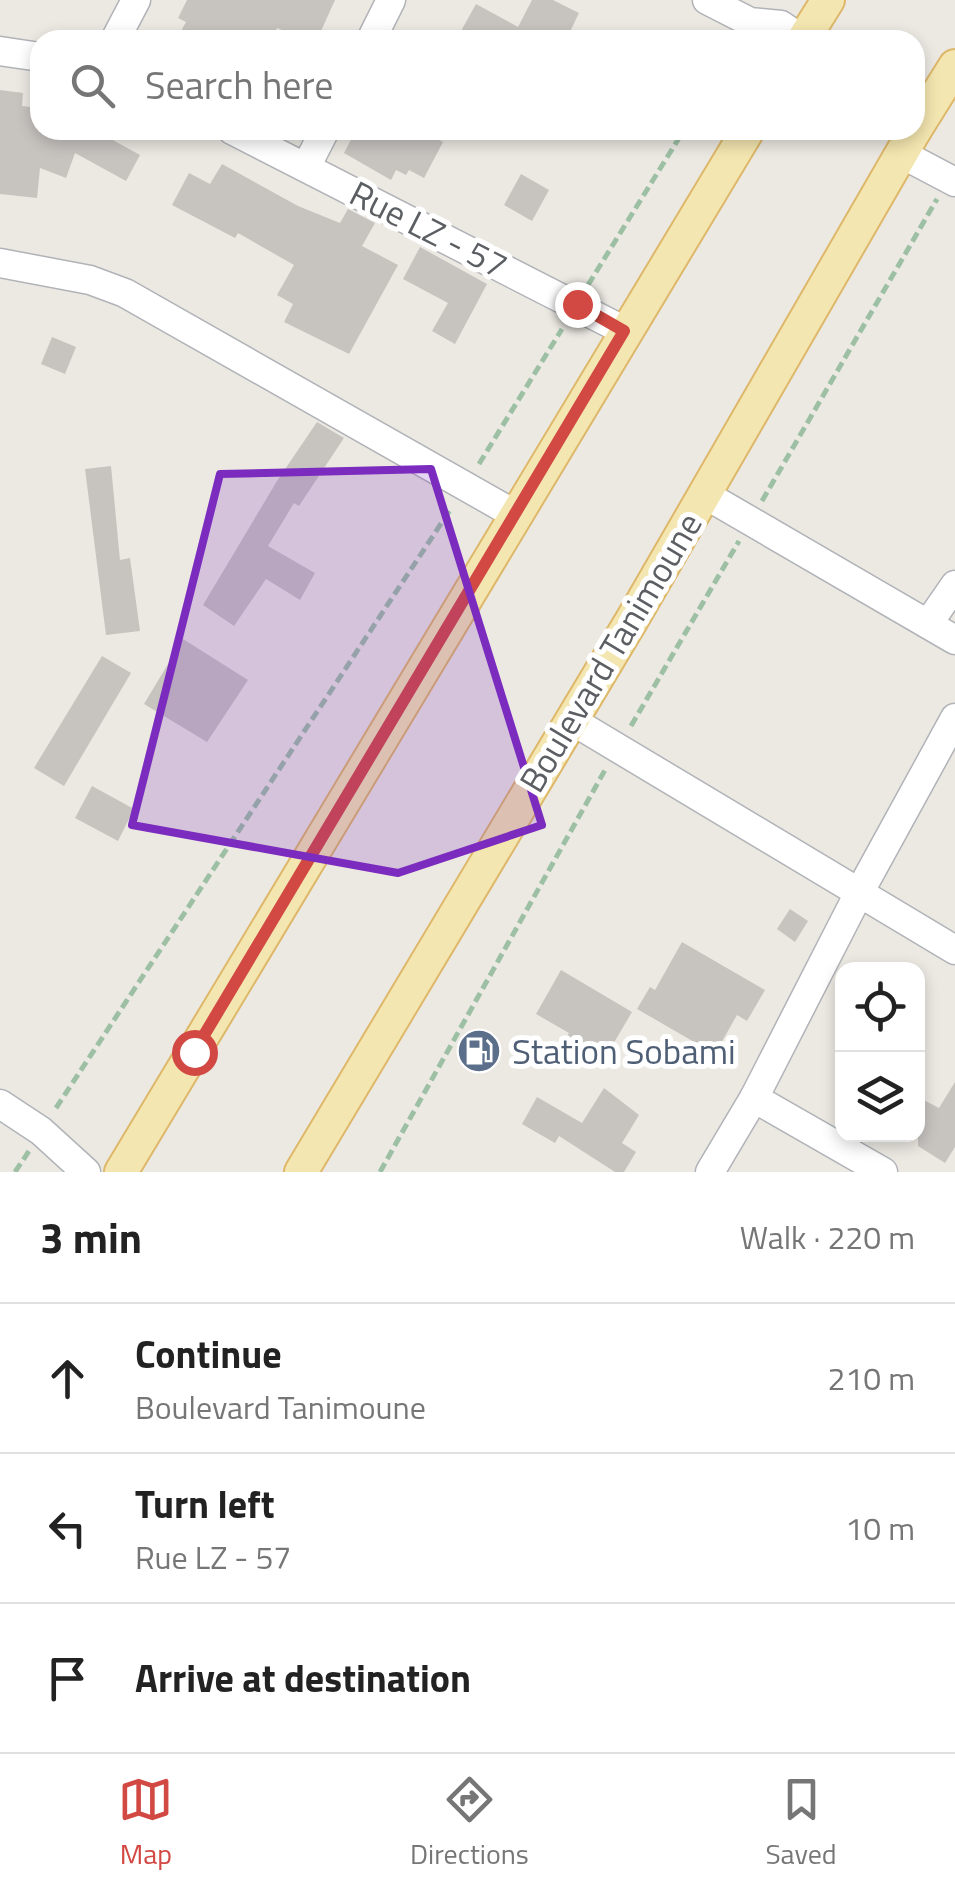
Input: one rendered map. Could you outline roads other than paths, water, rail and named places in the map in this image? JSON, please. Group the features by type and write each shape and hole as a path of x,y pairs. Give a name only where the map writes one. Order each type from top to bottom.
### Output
{"main road":[{"path":"809,30 828,0"},
{"name":"Boulevard Tanimoune","path":"925,114 955,66"},
{"path":"121,1172 742,140"},
{"name":"Boulevard Tanimoune","path":"301,1172 571,720 909,140"}],"street":[{"path":"120,30 136,0"},
{"path":"376,30 391,0"},
{"path":"706,0 750,22 781,25 788,30"},
{"path":"0,50 30,54"},
{"name":"Rue LZ - 57","path":"253,140 624,331"},
{"path":"306,166 320,140"},
{"path":"912,140 952,181"},
{"path":"0,263 90,280 124,293 516,515"},
{"path":"704,494 955,640"},
{"path":"928,624 955,585"},
{"path":"710,1172 754,1098 859,892 955,718"},
{"path":"571,720 955,950"},
{"path":"754,1098 883,1172"},
{"path":"0,1104 41,1131 86,1172"}],"place":[{"name":"Station Sobami","path":"479,1051"}]}
